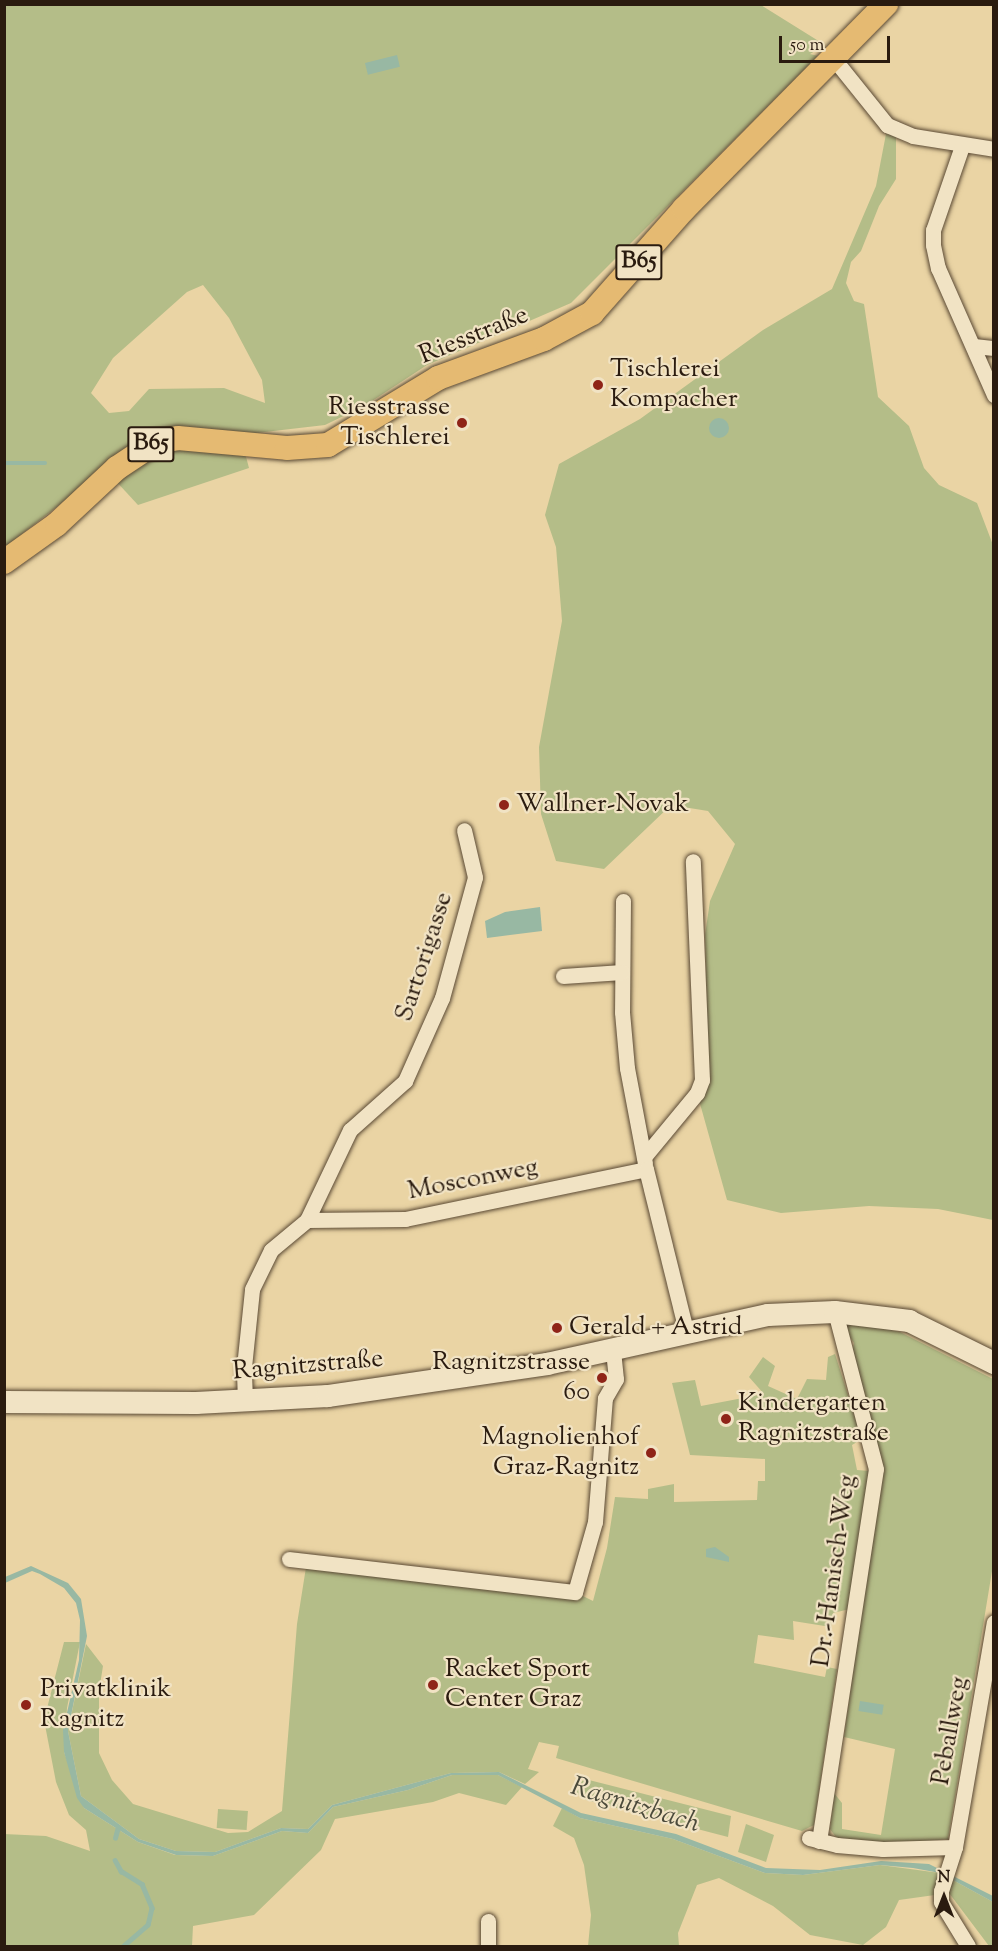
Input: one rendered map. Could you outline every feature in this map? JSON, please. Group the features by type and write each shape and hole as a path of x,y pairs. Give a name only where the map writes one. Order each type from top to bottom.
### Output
{"main road":[{"name":"Riesstraße","path":"4,562 57,524 117,468 156,442 178,438 287,448 328,445 438,378 544,339 592,313 684,209 886,4"},
{"name":"Ragnitzstraße","path":"4,1402 245,1401 328,1396 478,1376 613,1350 686,1331 768,1315 835,1312 909,1321 993,1364"}],"street":[{"path":"834,59 887,125 912,136 962,146 993,149"},
{"path":"962,146 933,230 933,245 938,268 974,346 993,395"},
{"path":"974,346 993,348"},
{"name":"Sartorigasse","path":"245,1401 244,1367 252,1289 271,1250 307,1220 350,1130 405,1081 442,998 475,877 464,830"},
{"path":"645,1163 697,1093 702,1080 693,861"},
{"path":"623,901 622,972 627,1068 645,1163 686,1331"},
{"path":"563,976 622,972"},
{"name":"Mosconweg","path":"307,1220 405,1219 645,1163"},
{"name":"Dr.-Hanisch-Weg","path":"835,1312 876,1469 814,1840 883,1849 955,1847"},
{"path":"289,1558 575,1592 595,1522 605,1398 616,1379 613,1350"},
{"name":"Peballweg","path":"968,1947 941,1902 942,1882 955,1847 993,1622"},
{"path":"488,1921 488,1947"}],"green space":[{"path":"4,5 761,5 825,45 810,54 818,56 571,303 427,365 366,405 325,425 134,447 5,547","holes":["203,285 229,318 262,380 265,403 224,388 149,389 129,411 109,413 91,393 113,358 187,292"]},
{"path":"886,134 896,136 896,179 879,206 861,251 851,262 846,283 854,301 864,304 878,397 909,426 924,468 939,485 977,503 993,545 993,1220 938,1209 869,1206 781,1213 727,1200 697,1093 707,1015 705,935 710,901 735,844 708,811 671,805 604,869 556,861 541,814 539,747 562,621 556,547 545,515 559,464 640,419 763,330 832,289 876,186"},
{"path":"168,448 245,453 249,468 138,505 114,479"},
{"path":"856,1322 900,1332 993,1379 993,1565 948,1839 885,1846 838,1840 830,1829 834,1793 842,1803 842,1829 881,1835 895,1749 844,1737 882,1461 851,1359 854,1343 845,1330 847,1324"},
{"path":"835,1354 862,1439 852,1445 857,1470 869,1471 850,1609 833,1613 831,1627 793,1621 794,1640 758,1635 754,1663 825,1677 827,1667 837,1669 814,1825 802,1831 556,1758 559,1746 539,1742 528,1769 539,1772 525,1784 499,1772 451,1773 332,1805 308,1829 281,1828 215,1852 176,1851 139,1839 81,1796 68,1731 86,1644 103,1666 99,1691 99,1753 112,1780 133,1804 228,1833 248,1832 282,1811 297,1624 307,1561 575,1592 593,1601 607,1548 615,1497 648,1499 648,1489 674,1484 674,1502 757,1500 758,1481 765,1481 765,1459 690,1455 672,1383 695,1380 701,1406 764,1394 749,1377 763,1357 775,1366 768,1386 797,1399 807,1379 826,1380 828,1357"},
{"path":"64,1642 80,1642 67,1708 64,1752 84,1808 138,1842 175,1855 213,1856 282,1831 308,1833 333,1807 408,1790 452,1775 498,1775 522,1787 506,1805 459,1793 433,1802 335,1819 321,1850 254,1915 193,1926 192,1946 5,1946 4,1834 46,1836 90,1851 86,1830 69,1815 56,1782 44,1720"},
{"path":"585,1779 731,1816 728,1837 586,1800 576,1793 578,1784"},
{"path":"562,1808 580,1818 673,1839 765,1873 803,1875 880,1865 940,1873 993,1902 993,1946 989,1946 949,1893 899,1900 886,1927 863,1945 810,1935 773,1906 719,1878 697,1885 678,1933 679,1946 588,1946 591,1915 584,1865 574,1838 553,1826"},
{"path":"218,1809 248,1811 247,1830 217,1828"},
{"path":"746,1824 774,1835 766,1862 738,1852"}],"shaded area":[{"path":"397,55 400,67 368,75 365,63"},
{"path":"719,418 726,421 729,428 726,435 719,438 712,435 709,428 712,421"},
{"path":"540,907 542,931 487,938 485,921 505,912"},
{"path":"715,1547 729,1557 729,1562 706,1557 706,1549"},
{"path":"31,1566 68,1583 81,1599 87,1636 68,1731 81,1796 139,1839 176,1851 215,1852 281,1828 308,1829 332,1805 451,1773 499,1772 581,1813 676,1834 766,1868 820,1870 881,1861 929,1864 993,1896 993,1902 940,1873 913,1868 880,1865 803,1875 765,1873 673,1839 580,1818 498,1775 452,1775 408,1790 333,1807 308,1833 282,1831 213,1856 176,1855 138,1842 84,1808 77,1798 64,1752 63,1730 79,1660 80,1620 76,1603 64,1588 40,1574 32,1571 5,1583 5,1577"},
{"path":"860,1701 884,1705 882,1715 858,1711"}],"waterway":[{"path":"4,463 45,463"},
{"path":"115,1838 118,1827"},
{"path":"115,1860 121,1871 142,1884 152,1908 148,1925 124,1946"}],"place":[{"name":"Tischlerei Kompacher","path":"598,385"},
{"name":"Riesstrasse Tischlerei","path":"462,423"},
{"name":"Wallner-Novak","path":"504,805"},
{"name":"Gerald + Astrid","path":"557,1328"},
{"name":"Ragnitzstrasse 60","path":"602,1378"},
{"name":"Kindergarten Ragnitzstraße","path":"726,1419"},
{"name":"Magnolienhof Graz-Ragnitz","path":"651,1453"},
{"name":"Racket Sport Center Graz","path":"433,1685"},
{"name":"Privatklinik Ragnitz","path":"26,1705"}],"water label":[{"name":"Ragnitzbach","path":"635,1806"}]}
